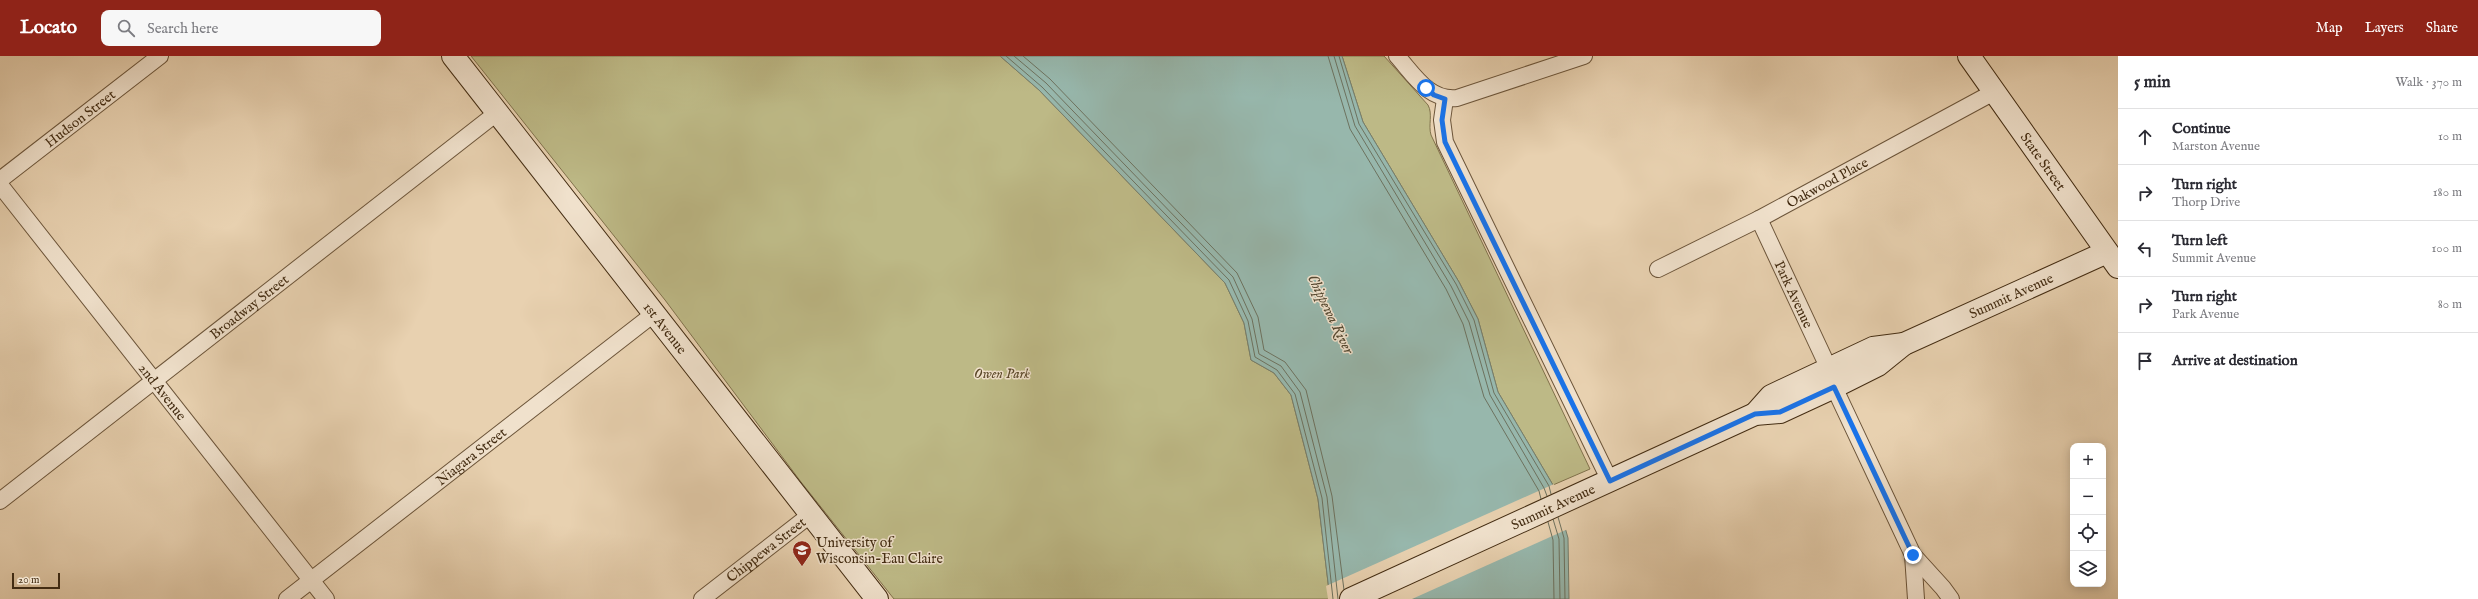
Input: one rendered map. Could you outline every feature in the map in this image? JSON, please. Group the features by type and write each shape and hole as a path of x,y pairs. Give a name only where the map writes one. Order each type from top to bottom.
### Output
{"main road":[{"name":"1st Avenue","path":"454,56 655,313 810,515 877,599"},
{"name":"State Street","path":"1969,56 2114,256"},
{"name":"Summit Avenue","path":"1351,599 1755,414 1780,412 1873,348 1904,344 2114,256"}],"street":[{"name":"Hudson Street","path":"0,180 160,56"},
{"path":"1397,56 1426,88 1434,95 1445,99 1457,98 1584,56"},
{"name":"Oakwood Place","path":"1658,269 1759,219 1994,92"},
{"path":"1445,99 1442,120 1445,142 1603,484"},
{"name":"Broadway Street","path":"0,501 498,112"},
{"name":"2nd Avenue","path":"0,185 326,599"},
{"name":"Park Avenue","path":"1759,219 1913,555 1951,599"},
{"name":"Niagara Street","path":"287,599 655,313"},
{"name":"Chippewa Street","path":"702,599 810,515"},
{"name":"Park Avenue","path":"1913,555 1916,599"}],"green space":[{"name":"Owen Park","path":"471,56 1000,56 1039,90 1225,283 1244,323 1251,360 1274,373 1291,395 1318,499 1330,599 894,599 801,482 665,300"},
{"path":"1342,56 1384,56 1428,105 1430,112 1431,135 1590,469 1553,485 1498,392 1478,319 1459,282 1363,122"}],"water":[{"name":"Chippewa River","path":"1000,56 1342,56 1363,122 1459,282 1478,319 1498,392 1553,485 1568,538 1569,599 1330,599 1318,499 1291,395 1274,373 1251,360 1244,323 1225,283 1039,90"}],"pier":[{"path":"1554,484 1568,529 1412,599 1328,599 1326,586"}],"place":[{"name":"University of Wisconsin-Eau Claire","path":"802,567"}],"route":[{"path":"1426,88 1434,95 1445,99 1442,120 1442,132 1445,142 1610,481 1755,414 1780,412 1834,387 1913,555"}]}
